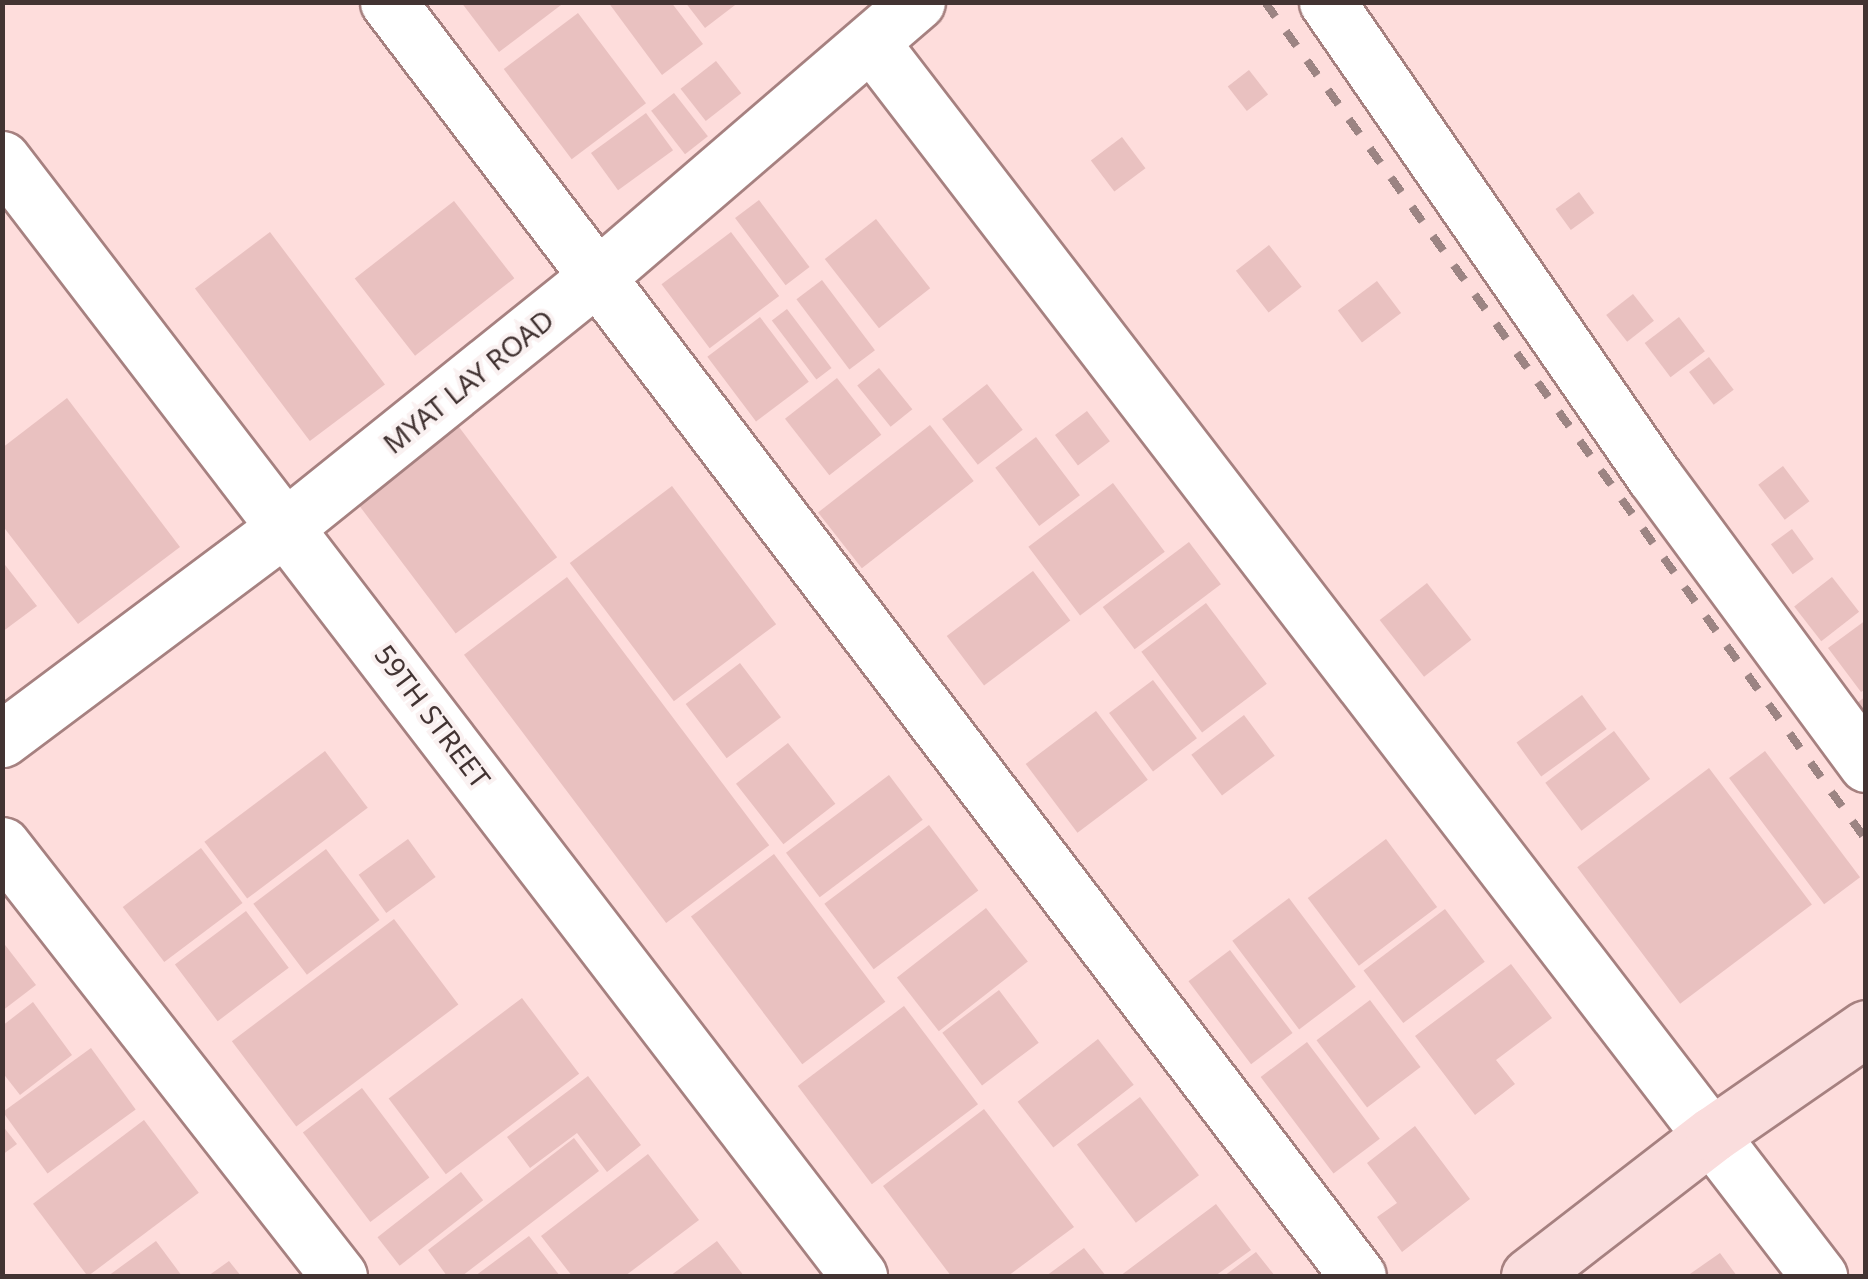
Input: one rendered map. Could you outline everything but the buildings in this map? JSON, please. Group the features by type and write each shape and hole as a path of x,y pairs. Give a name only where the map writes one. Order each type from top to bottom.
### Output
{"main road":[{"path":"1529,1276 1713,1134 1866,1028"}],"street":[{"path":"388,2 1358,1276"},
{"name":"MYAT LAY ROAD","path":"2,739 288,525 597,277 873,45 917,2"},
{"path":"1328,2 1654,476 1866,764"},
{"path":"873,45 1819,1276"},
{"name":"59TH STREET","path":"2,160 288,525 859,1276"},
{"path":"2,844 339,1276"}],"railway":[{"path":"1265,2 1866,840"}]}
